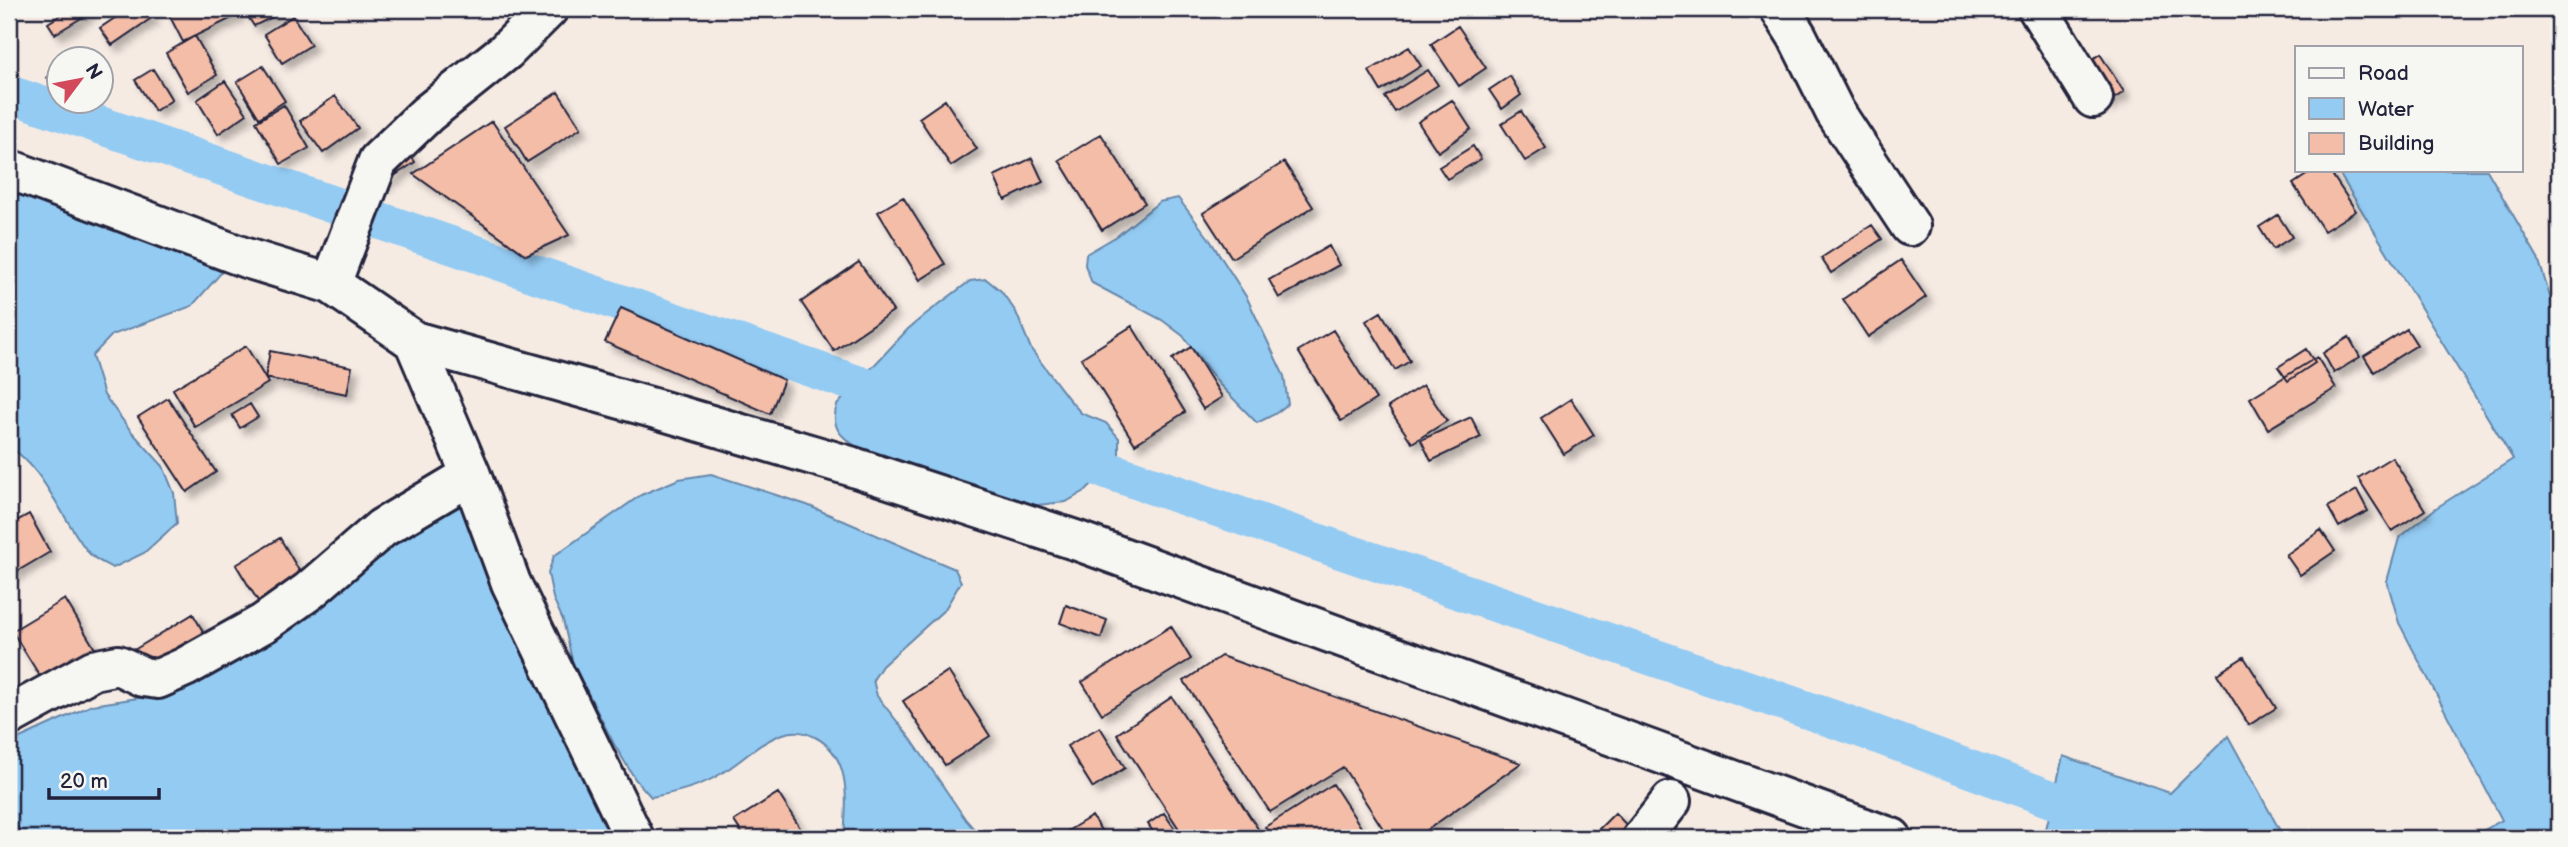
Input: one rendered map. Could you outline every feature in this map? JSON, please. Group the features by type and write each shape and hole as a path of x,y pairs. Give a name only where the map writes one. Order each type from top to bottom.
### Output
{"street":[{"path":"336,271 378,161 427,114 506,51 548,9"},
{"path":"1780,9 1797,36 1835,112 1910,226"},
{"path":"2038,9 2092,98"},
{"path":"9,169 246,258 336,271 414,341 471,475 511,583 634,838"},
{"path":"414,341 836,462 1078,541 1892,838"},
{"path":"9,716 93,670 118,666 143,677 158,679 185,667 264,623 309,592 382,528 471,475"},
{"path":"1642,838 1671,801"}],"water":[{"path":"2338,172 2488,172 2538,258 2552,303 2559,308 2559,838 2470,838 2502,820 2399,623 2387,581 2399,538 2436,508 2513,459"},
{"path":"9,184 222,272 192,306 112,335 92,356 104,395 131,431 163,466 174,493 177,523 144,553 113,568 89,553 42,480 20,455 9,448"},
{"path":"1178,198 1208,237 1247,298 1284,376 1288,404 1257,423 1219,384 1183,336 1162,320 1092,283 1085,265 1086,254 1117,236 1159,202"},
{"path":"986,279 1001,291 1016,312 1031,349 1068,398 1081,413 1106,423 1119,438 1119,457 1085,491 1066,502 1028,506 869,454 847,440 835,422 837,405 908,329 970,281"},
{"path":"711,474 807,505 955,569 961,582 945,609 882,666 873,680 877,696 911,739 966,820 982,838 844,838 846,796 836,756 815,737 802,732 789,732 772,739 714,778 697,786 651,797 635,779 573,664 548,573 554,556 641,495 679,479"},
{"path":"463,505 616,838 9,838 9,743 92,705 184,691 351,582 394,544"},
{"path":"2228,736 2284,838 2044,838 2063,756 2170,793"}],"building":[{"path":"70,9 89,9 91,12 55,34 48,23"},
{"path":"128,9 147,9 153,17 112,45 100,28"},
{"path":"166,9 235,9 238,15 183,42"},
{"path":"243,9 289,9 254,26"},
{"path":"293,16 311,45 282,63 264,34"},
{"path":"1458,26 1486,68 1459,86 1431,44"},
{"path":"195,36 217,75 188,92 166,53"},
{"path":"1409,47 1421,66 1381,91 1369,71"},
{"path":"2100,54 2124,92 2104,105 2081,67"},
{"path":"263,66 285,101 259,118 237,82"},
{"path":"153,69 172,100 155,111 135,80"},
{"path":"1428,70 1438,85 1395,112 1385,97"},
{"path":"1510,76 1521,95 1502,109 1489,90"},
{"path":"225,81 247,114 218,134 197,100"},
{"path":"558,92 581,128 527,162 505,126"},
{"path":"335,96 358,128 323,153 300,121"},
{"path":"945,100 977,149 951,166 919,118"},
{"path":"1452,100 1471,129 1438,152 1418,122"},
{"path":"284,105 309,148 281,164 256,122"},
{"path":"1521,111 1546,148 1525,161 1501,124"},
{"path":"492,121 569,235 526,255 413,174"},
{"path":"1101,134 1145,203 1102,230 1059,160"},
{"path":"1473,146 1481,159 1447,179 1439,167"},
{"path":"407,150 415,162 378,187"},
{"path":"1032,158 1043,182 1005,200 994,176"},
{"path":"1284,162 1313,207 1232,258 1203,213"},
{"path":"2311,172 2330,172 2356,211 2324,231 2293,184"},
{"path":"903,197 945,264 920,280 878,212"},
{"path":"2278,215 2292,237 2273,249 2259,227"},
{"path":"1872,225 1882,239 1831,273 1821,258"},
{"path":"1329,246 1339,265 1279,298 1269,280"},
{"path":"1901,260 1926,297 1868,337 1843,299"},
{"path":"859,262 893,311 834,351 801,302"},
{"path":"621,308 784,380 770,414 605,342"},
{"path":"1381,312 1410,361 1395,370 1366,321"},
{"path":"1132,326 1185,412 1135,444 1081,358"},
{"path":"2407,329 2417,345 2374,372 2364,356"},
{"path":"1333,330 1376,399 1341,421 1298,351"},
{"path":"2349,337 2360,357 2334,373 2323,353"},
{"path":"246,346 268,383 195,427 173,389"},
{"path":"1191,347 1222,397 1203,409 1172,359"},
{"path":"2306,349 2315,363 2288,381 2278,367"},
{"path":"270,351 352,367 347,394 265,378"},
{"path":"2317,357 2336,388 2268,429 2250,398"},
{"path":"1423,385 1447,421 1412,443 1388,407"},
{"path":"168,398 216,472 187,492 138,417"},
{"path":"1571,399 1594,435 1564,454 1541,418"},
{"path":"250,404 258,417 240,428 232,415"},
{"path":"1471,417 1481,437 1431,461 1421,440"},
{"path":"2392,457 2425,510 2392,531 2358,478"},
{"path":"2357,490 2368,511 2339,527 2328,507"},
{"path":"29,514 50,552 9,576 9,525"},
{"path":"2321,530 2335,551 2300,575 2286,555"},
{"path":"280,538 301,574 258,601 236,565"},
{"path":"65,599 98,654 46,686 12,631"},
{"path":"1066,605 1107,620 1101,638 1060,623"},
{"path":"193,614 209,642 150,677 134,650"},
{"path":"1171,626 1191,659 1102,714 1082,682"},
{"path":"1221,656 1521,763 1416,838 1389,838 1343,767 1270,812 1184,681"},
{"path":"2244,657 2276,708 2249,725 2217,674"},
{"path":"948,671 990,736 945,765 903,701"},
{"path":"1172,697 1264,838 1185,838 1117,734"},
{"path":"1100,727 1125,768 1093,788 1067,746"},
{"path":"1333,784 1368,838 1272,838 1265,827"},
{"path":"778,793 800,828 784,838 745,838 734,821"},
{"path":"1164,813 1181,838 1157,838 1148,824"},
{"path":"1615,813 1636,835 1633,838 1590,838"},
{"path":"1092,816 1102,832 1091,838 1063,838 1061,835"}],"waterway":[{"path":"9,94 904,400"},
{"path":"1057,453 1848,724 2157,838"}]}
